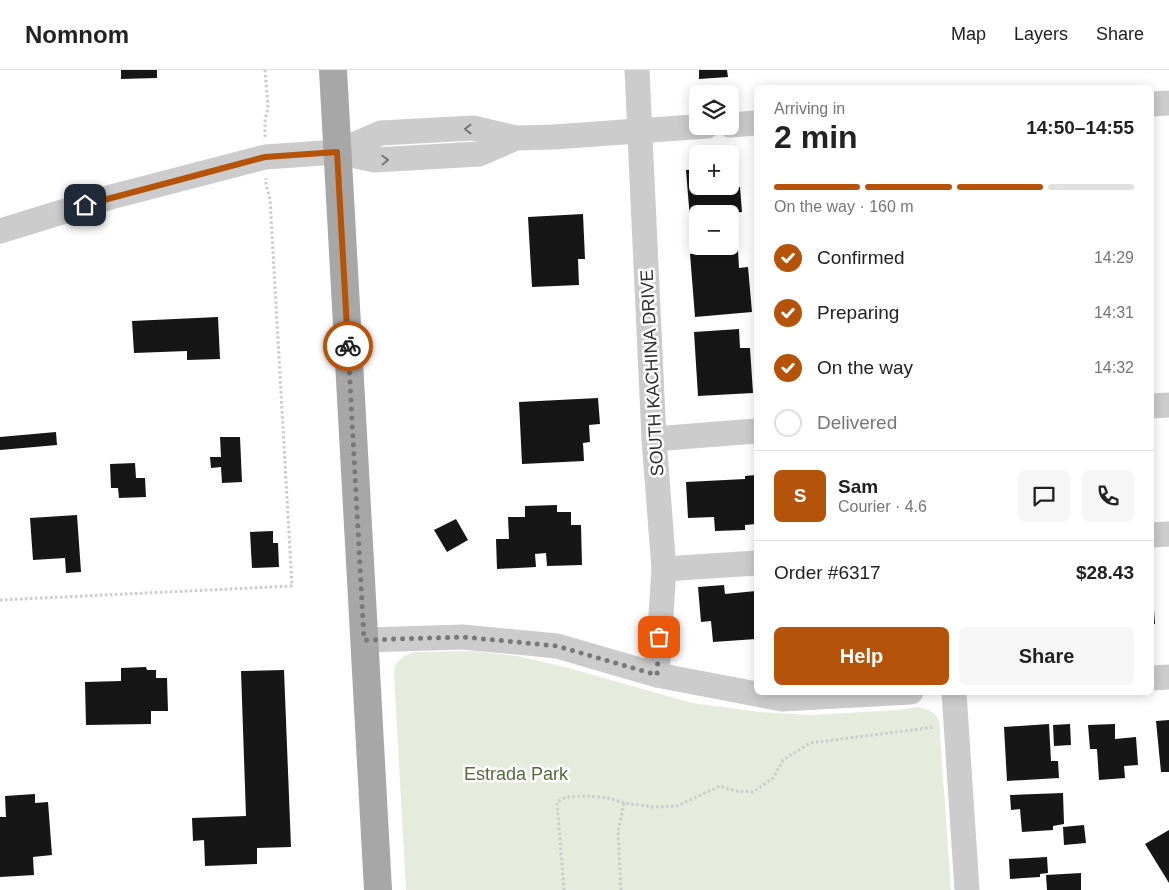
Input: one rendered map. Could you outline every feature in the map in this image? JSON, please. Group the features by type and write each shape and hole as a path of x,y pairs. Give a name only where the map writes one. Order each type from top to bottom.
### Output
{"main road":[{"path":"333,70 378,890"}],"street":[{"name":"SOUTH KACHINA DRIVE","path":"637,70 654,439 664,569 657,675"},
{"path":"1154,104 1169,103"},
{"path":"739,124 754,123"},
{"path":"0,231 112,198 265,157 337,152 381,133 474,128 516,138 689,127"},
{"path":"1154,406 1169,404"},
{"path":"654,439 754,431"},
{"path":"1154,535 1169,534"},
{"path":"664,569 754,563"},
{"path":"364,640 464,637 557,646 657,675 754,694"},
{"path":"1154,678 1169,677"},
{"path":"761,695 782,699 856,695"},
{"path":"954,695 967,890"}],"path":[{"path":"0,600 292,586 270,198 266,185 265,120 268,108 265,70"},
{"path":"564,890 557,802 566,797 608,798 624,803 653,807 678,806 720,786 736,791 753,792 773,778 784,760 810,743 937,726"},
{"path":"621,890 618,832 624,803"}],"green space":[{"name":"Estrada Park","path":"476,651 518,656 565,667 692,703 760,712 810,715 898,710 918,707 929,710 939,720 951,890 406,890 395,665 404,656 414,652"}],"building":[{"path":"121,70 157,70 157,78 121,79"},
{"path":"699,70 727,70 728,77 699,79"},
{"path":"686,170 689,170 689,195 739,195 740,187 742,212 739,212 739,205 689,205 689,207"},
{"path":"583,214 585,259 578,259 579,285 532,287 528,217"},
{"path":"690,255 738,255 739,268 748,267 752,312 695,317"},
{"path":"218,317 220,359 187,360 187,351 134,353 132,321"},
{"path":"739,329 740,348 750,348 753,393 698,396 694,332"},
{"path":"598,398 600,424 589,425 590,442 583,443 584,461 522,464 519,402"},
{"path":"56,432 57,445 0,450 0,437"},
{"path":"220,437 240,437 242,482 222,483 221,467 211,468 210,457 221,457"},
{"path":"135,463 136,478 145,478 146,497 119,498 118,488 111,488 110,464"},
{"path":"754,475 754,524 745,525 745,530 715,531 714,517 688,518 686,482 745,479 745,476"},
{"path":"557,505 557,512 571,512 571,525 581,525 582,565 547,566 546,553 535,554 536,567 497,569 496,539 509,539 508,517 525,517 525,506"},
{"path":"77,515 81,572 66,573 65,558 33,560 30,518"},
{"path":"456,519 468,540 447,552 434,530"},
{"path":"273,531 273,543 278,543 279,567 252,568 250,532"},
{"path":"724,585 725,594 754,591 754,639 713,642 711,621 701,622 698,587"},
{"path":"146,667 147,670 156,670 156,678 167,678 168,711 151,711 151,724 86,725 85,682 121,681 121,668"},
{"path":"284,670 291,847 257,848 257,864 205,866 204,840 193,841 192,818 246,816 241,671"},
{"path":"1169,720 1169,772 1161,772 1156,721"},
{"path":"1049,724 1051,761 1058,761 1059,778 1007,781 1004,727"},
{"path":"1070,724 1071,745 1054,746 1053,725"},
{"path":"1115,724 1115,739 1136,737 1138,765 1124,766 1125,778 1099,780 1097,749 1090,749 1088,725"},
{"path":"1063,793 1064,824 1053,826 1053,830 1022,832 1020,809 1011,810 1010,795"},
{"path":"35,794 35,803 48,802 52,855 33,857 34,875 0,877 0,817 6,817 5,796"},
{"path":"1084,825 1086,843 1064,845 1063,827"},
{"path":"1169,830 1169,883 1145,844"},
{"path":"1047,857 1048,873 1040,874 1040,877 1010,879 1009,859"},
{"path":"1081,873 1081,890 1047,890 1046,875"}],"way so far":[{"path":"348,346 364,640 464,637 557,646 657,675 659,637"}],"route":[{"path":"85,205 265,157 337,152 348,346"}]}
